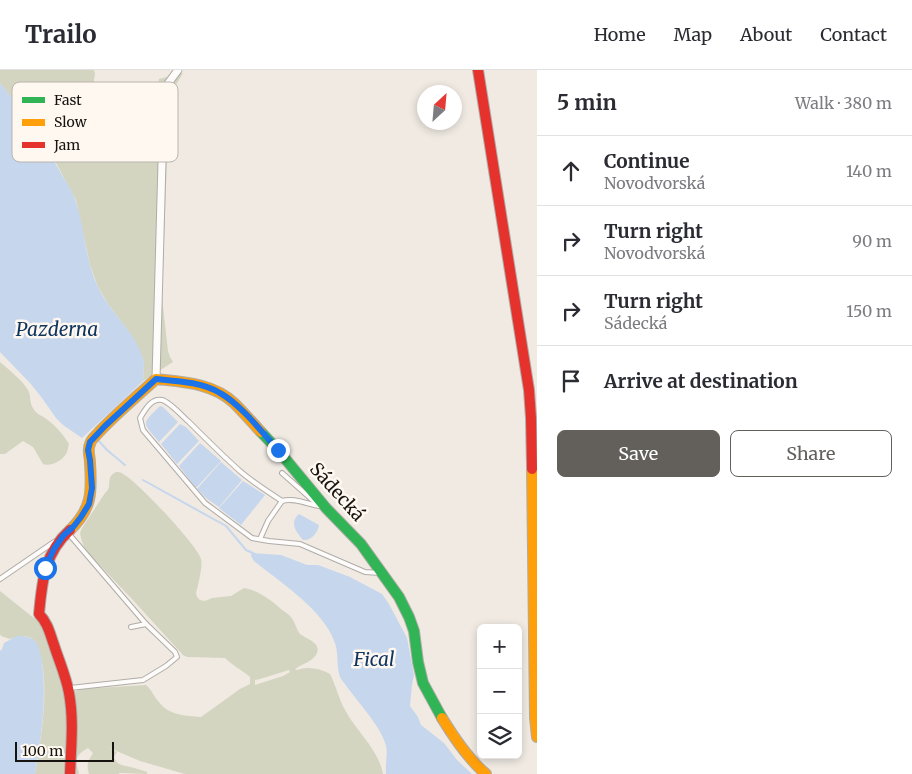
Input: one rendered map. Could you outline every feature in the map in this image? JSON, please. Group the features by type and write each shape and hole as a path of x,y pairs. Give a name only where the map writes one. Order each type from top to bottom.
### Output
{"street":[{"path":"169,82 178,70"},
{"path":"478,70 529,390 534,538 535,718 537,737"},
{"path":"70,774 69,694 63,669 48,626 39,614 42,582 45,568 54,549 81,517 89,504 92,488 88,450 90,442 156,379 162,162"},
{"name":"Sádecká","path":"156,379 204,386 219,392 233,402 278,450 323,507 362,544 399,597 414,631 423,683 431,699 452,734 486,774"}],"lane":[{"path":"323,507 286,500 282,501 242,473 166,402 156,400 151,403 140,418 143,430 205,502 252,538 300,544 366,572 382,573"},
{"path":"282,473 323,507"},
{"path":"260,539 268,521 282,501"},
{"path":"0,579 65,534 146,624 175,652 177,657 144,680 68,688"},
{"path":"131,627 146,624"}],"green space":[{"path":"0,70 94,70 95,74 94,82 12,82 12,98 0,83"},
{"path":"183,73 178,82 159,82 159,79"},
{"path":"56,162 167,162 162,298 168,351 173,362 143,381 143,358 127,329 98,287 90,265 76,200"},
{"path":"0,362 26,386 35,411 55,426 69,444 63,458 57,462 50,465 43,464 33,447 23,441 5,454 0,454"},
{"path":"116,472 121,473 140,488 166,514 197,552 201,559 201,566 196,593 200,600 205,601 212,598 231,596 244,588 255,591 288,614 300,634 315,643 318,649 315,656 295,669 314,668 330,674 345,710 377,757 383,774 185,774 140,761 107,747 117,752 114,757 119,764 136,768 147,772 147,774 89,774 88,763 93,753 88,748 77,758 79,773 72,774 73,695 80,689 146,685 167,710 178,714 201,717 250,684 250,677 225,658 187,657 183,655 84,547 80,533 108,490 112,474","holes":["289,670 290,672 283,676 255,685 255,680"]},
{"path":"0,591 45,627 66,697 68,774 35,774 44,710 42,661 35,641 29,637 23,636 10,639 1,636"}],"water":[{"name":"Pazderna","path":"0,83 12,99 12,162 55,162 72,191 94,277 103,296 139,348 144,366 143,381 82,438 56,418 30,383 0,352"},
{"path":"160,406 178,422 159,442 146,423"},
{"path":"180,424 186,427 199,441 177,464 161,444"},
{"path":"200,443 221,461 195,487 179,466"},
{"path":"221,462 242,480 219,507 197,489"},
{"path":"243,481 265,495 241,525 219,508"},
{"path":"299,514 319,525 316,534 306,540 303,540 294,524"},
{"name":"Fical","path":"252,553 281,555 307,565 318,565 350,577 382,594 407,638 414,675 410,706 421,725 444,743 457,760 472,774 386,774 387,749 383,738 373,720 340,677 336,647 329,631 311,608 288,587 254,561 251,556"},
{"path":"17,636 28,637 35,641 39,648 42,662 44,704 35,774 0,774 0,651 4,643"}],"waterway":[{"path":"98,440 125,465"},
{"path":"143,480 226,526 246,550 255,554"},
{"path":"39,752 64,754"}],"traffic: fast":[{"path":"261,432 326,508 361,544 399,597 414,631 423,683 442,718"}],"traffic: slow":[{"path":"70,530 83,515 89,500 91,483 89,449 91,441 156,379 177,381 217,391 234,403 261,432"},
{"path":"532,469 535,718 537,737"},
{"path":"442,718 456,740 486,774"}],"traffic: jam":[{"path":"478,70 529,390 532,469"},
{"path":"70,530 61,539 50,558 43,579 39,614 45,621 48,629 64,675 71,703 70,774"}],"route":[{"path":"45,568 54,549 63,536 74,526 89,504 92,488 88,450 90,442 156,379 185,382 204,386 219,392 233,402 278,450"}]}
